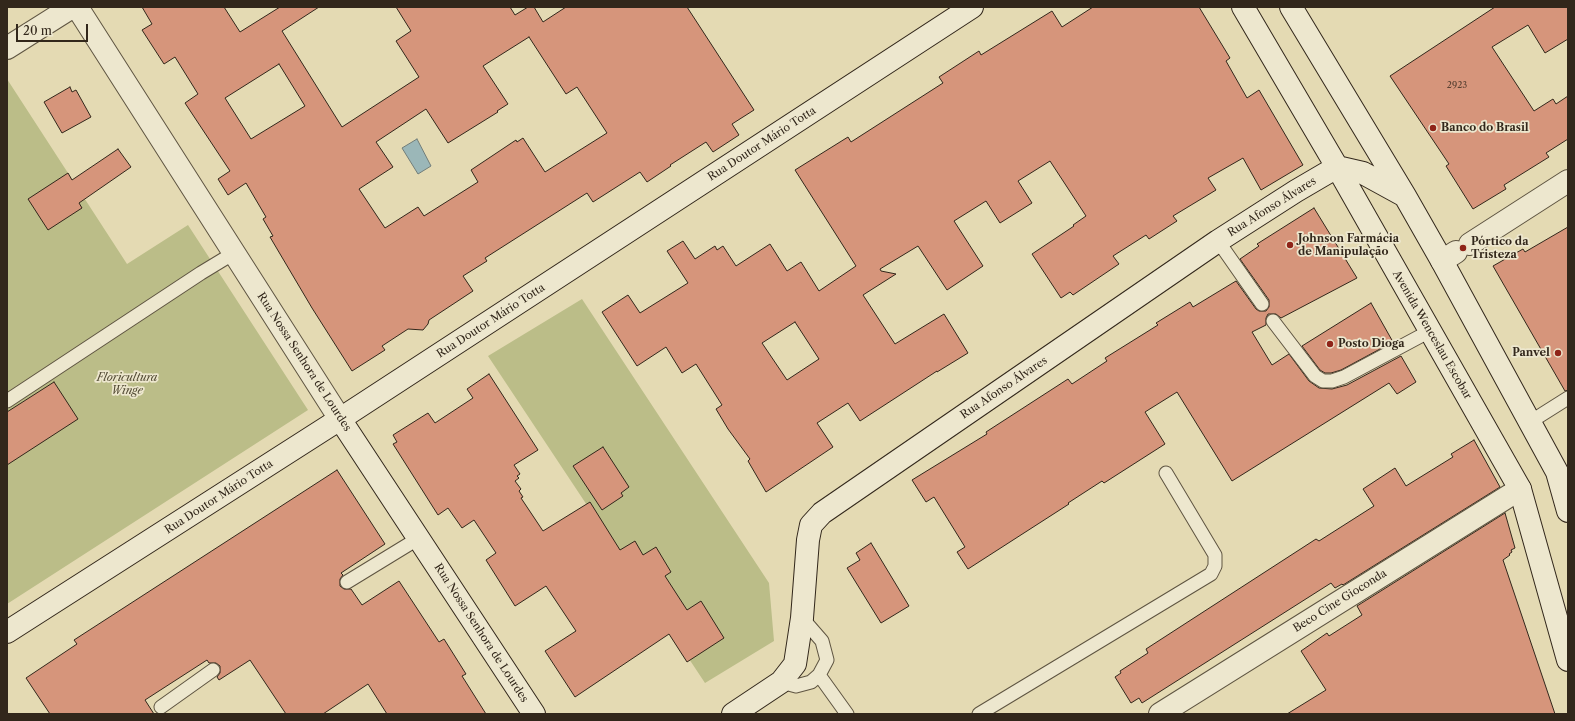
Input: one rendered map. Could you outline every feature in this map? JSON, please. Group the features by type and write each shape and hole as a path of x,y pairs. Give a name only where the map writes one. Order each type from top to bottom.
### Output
{"street":[{"path":"7,48 72,7"},
{"name":"Rua Nossa Senhora de Lourdes","path":"77,7 340,419 534,714"},
{"name":"Rua Doutor Mário Totta","path":"7,632 340,419 972,7"},
{"name":"Avenida Wenceslau Escobar","path":"1243,7 1337,167 1520,489 1568,657"},
{"path":"1291,7 1405,196 1456,252 1530,422 1557,472 1568,512"},
{"path":"1337,167 1363,173 1405,196"},
{"name":"Rua Afonso Álvares","path":"733,714 781,682 795,664 802,618 808,540 811,525 822,512 1218,241 1296,191 1337,167"},
{"path":"1456,252 1568,181"},
{"name":"Beco Cine Gioconda","path":"1160,714 1520,489"}],"lane":[{"path":"1218,241 1262,304"},
{"path":"7,401 201,273 234,253"},
{"path":"1274,321 1315,376 1323,381 1332,381 1344,377 1430,331"},
{"path":"1530,422 1568,398"},
{"path":"979,714 1211,574 1215,566 1216,555 1166,473"},
{"path":"348,582 419,538"},
{"path":"781,682 796,686 811,682 819,675 827,660 822,641 802,618"},
{"path":"161,707 213,670"},
{"path":"819,675 847,714"}],"green space":[{"name":"Floricultura Winge","path":"7,79 127,264 188,225 308,410 7,604"},
{"path":"582,299 769,583 774,641 705,683 488,356"}],"water":[{"path":"417,139 431,166 418,174 402,148"}],"building":[{"path":"142,7 224,7 240,32 280,7 319,7 282,31 342,127 419,77 396,41 411,31 396,7 510,7 515,15 528,7 534,7 543,22 566,7 687,7 754,110 732,124 739,135 713,152 706,142 647,182 640,172 593,202 587,193 485,258 487,261 463,276 473,291 429,320 428,324 423,330 408,329 382,346 385,350 352,371 312,308 270,237 273,236 263,219 266,217 246,183 228,195 218,179 230,171 185,103 198,94 175,57 164,64 142,30 152,24","holes":["529,37 566,94 577,87 607,133 545,172 523,138 517,142 516,140 471,170 478,182 424,216 418,207 385,228 359,189 393,167 376,142 426,109 448,143 498,112 497,111 508,104 483,66","279,64 305,106 251,139 225,98"]},
{"path":"1093,7 1199,7 1230,58 1226,61 1247,98 1259,90 1303,165 1261,190 1243,158 1208,178 1216,190 1173,216 1177,221 1149,239 1146,235 1113,256 1119,264 1073,295 1070,292 1061,298 1032,254 1074,226 1073,225 1086,216 1050,161 1018,181 1032,203 1000,223 986,201 954,221 983,266 947,290 918,246 880,269 881,271 896,274 863,295 895,344 944,314 968,353 937,371 860,421 848,403 817,423 833,447 766,492 748,461 750,459 728,429 716,409 722,405 696,364 682,373 666,347 637,366 602,312 628,295 640,313 688,283 667,251 683,241 695,259 715,246 717,250 723,246 736,266 770,244 787,271 801,262 819,291 856,266 795,170 848,137 851,142 943,83 939,77 979,51 981,55 1052,11 1062,27","holes":["795,322 819,359 787,380 762,343"]},
{"path":"1495,7 1568,7 1568,39 1545,53 1528,25 1492,47 1534,111 1553,99 1556,104 1568,96 1568,139 1546,153 1549,157 1504,185 1506,189 1473,209 1446,166 1449,164 1390,76"},
{"path":"70,87 72,92 76,90 91,117 62,133 44,102"},
{"path":"118,149 131,167 79,203 82,208 48,230 28,199 68,173 72,180"},
{"path":"1314,208 1357,278 1281,318 1276,314 1268,314 1266,318 1266,325 1252,332 1272,365 1289,354 1309,381 1319,388 1332,389 1347,385 1401,356 1416,382 1397,394 1389,383 1232,481 1177,392 1145,412 1165,444 1104,483 1102,481 968,569 957,552 965,547 934,497 926,502 912,480 987,434 986,432 1068,379 1072,384 1107,361 1105,358 1158,325 1156,323 1190,302 1193,307 1236,281 1256,309 1259,311 1266,311 1269,307 1269,300 1240,259 1259,246 1257,244"},
{"path":"1568,227 1568,390 1565,391 1493,266 1523,249 1525,252"},
{"path":"1371,303 1393,342 1341,370 1325,373 1320,370 1302,346"},
{"path":"489,374 538,450 514,465 520,474 517,476 519,478 515,481 521,489 519,491 523,497 521,498 543,531 590,502 620,550 635,541 643,555 656,547 671,572 665,576 687,610 701,601 724,638 687,662 669,634 575,697 545,651 576,631 546,586 515,606 486,560 496,553 474,520 462,528 448,508 438,515 393,444 397,442 393,435 428,413 435,423 473,398 467,389"},
{"path":"54,382 78,419 7,465 7,412"},
{"path":"1474,440 1500,487 1343,585 1342,584 1335,588 1331,583 1142,703 1139,698 1131,703 1115,677 1121,673 1120,671 1148,653 1146,649 1316,539 1319,541 1374,506 1363,489 1395,468 1406,486 1453,457 1451,454"},
{"path":"603,447 629,487 621,493 623,496 602,510 573,466"},
{"path":"337,470 385,544 341,573 343,575 340,579 340,586 344,589 351,589 362,605 399,581 439,642 444,639 466,674 462,676 486,714 387,714 368,684 323,714 286,714 250,660 219,680 217,677 220,673 220,666 216,663 209,663 207,660 145,700 154,714 50,714 26,678 77,644 74,640"},
{"path":"1505,513 1515,548 1511,550 1512,552 1509,554 1510,555 1503,560 1555,714 1287,714 1326,690 1301,651 1327,633 1329,636 1362,615 1357,606"},
{"path":"871,543 909,606 881,623 847,568 860,560 856,553"}],"place":[{"name":"Banco do Brasil","path":"1433,128"},
{"name":"Johnson Farmácia de Manipulação","path":"1290,245"},
{"name":"Pórtico da Tristeza","path":"1463,248"},
{"name":"Posto Dioga","path":"1330,344"},
{"name":"Panvel","path":"1558,353"}]}
